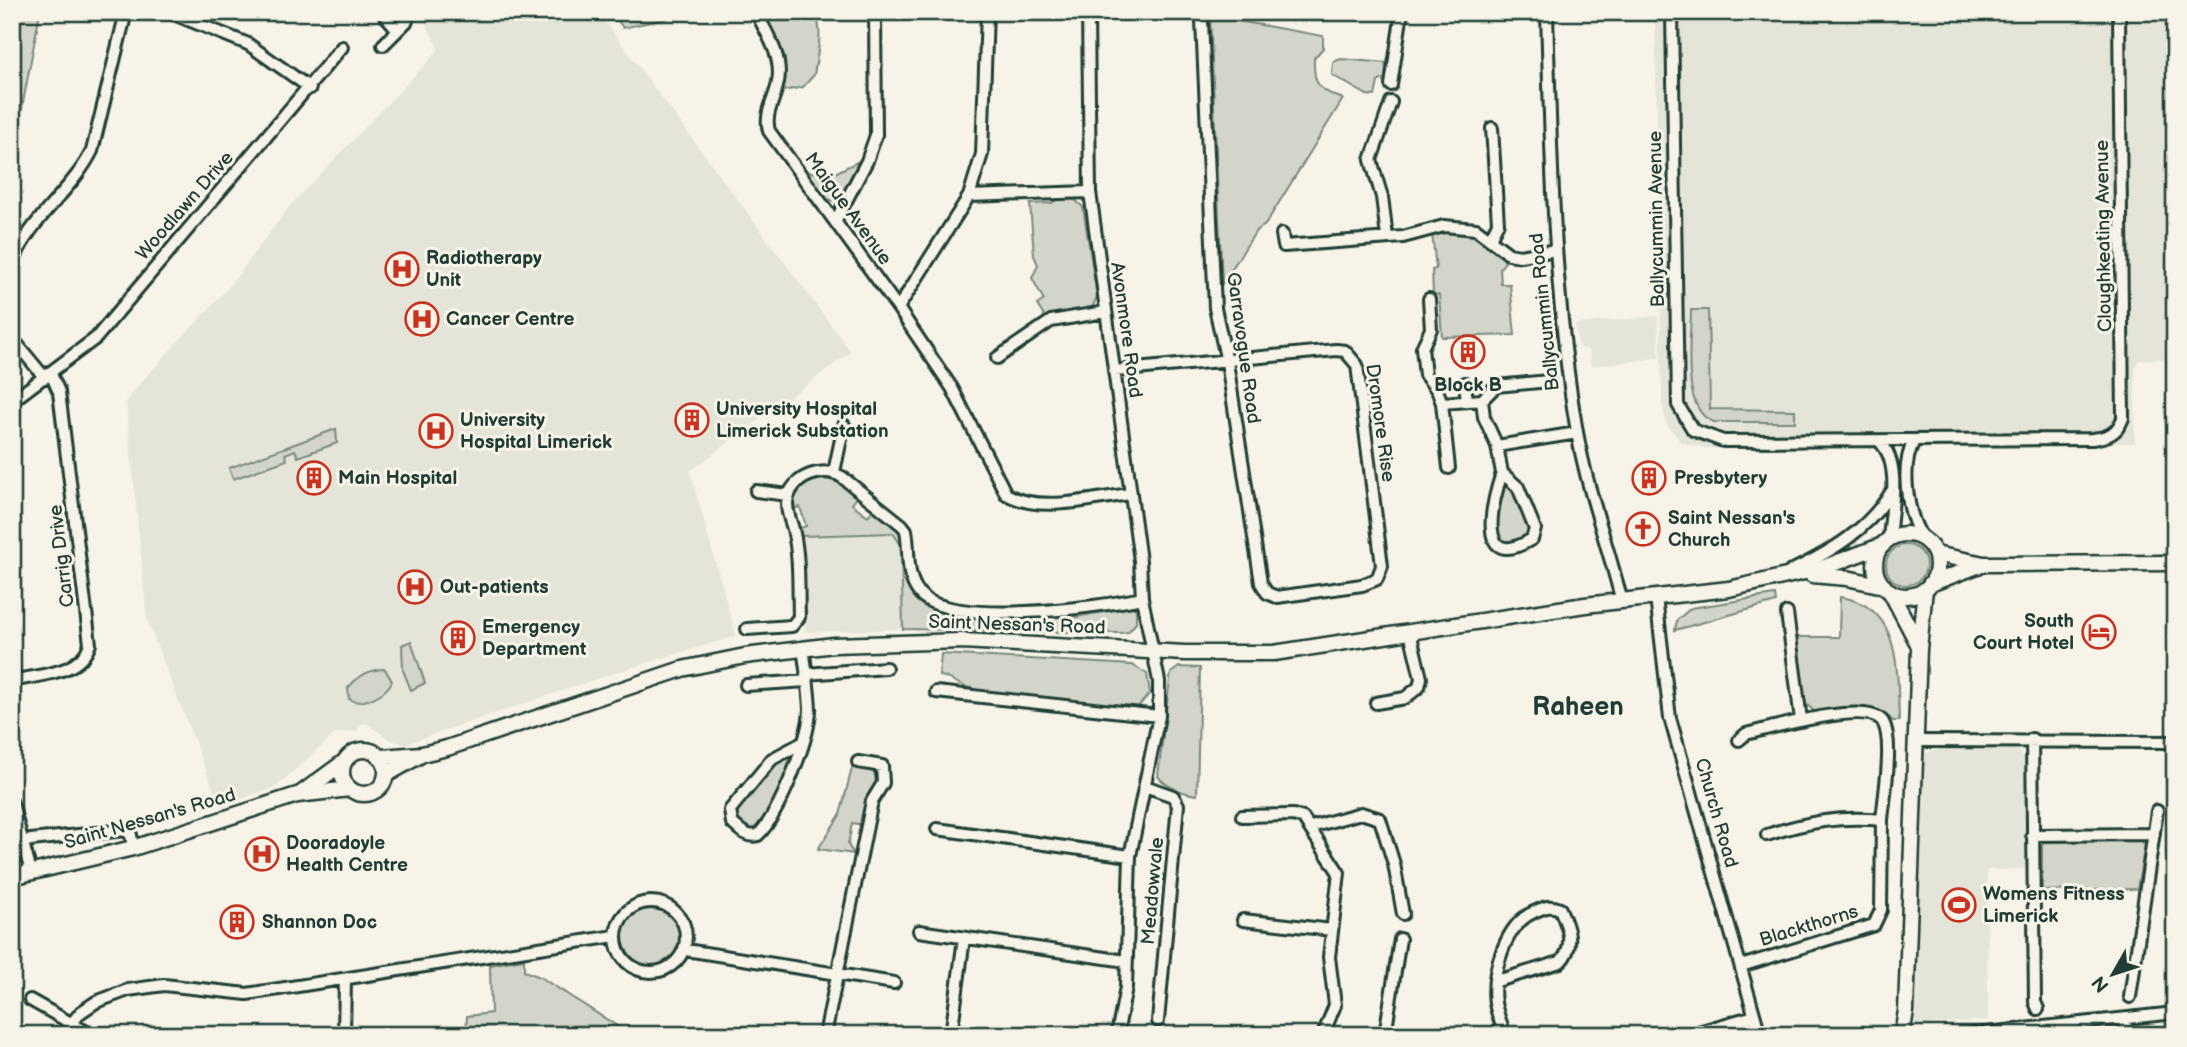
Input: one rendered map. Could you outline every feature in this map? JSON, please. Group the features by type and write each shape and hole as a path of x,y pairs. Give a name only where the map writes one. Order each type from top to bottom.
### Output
{"main road":[{"path":"1800,575 1846,561 1908,534 1923,539 1935,554 1936,572 1927,587 1919,649 1913,874 1902,1035"},
{"path":"1886,542 1875,562 1919,649"},
{"path":"1935,554 1984,564 2175,563"},
{"path":"1800,575 1847,578 1908,596 1984,564"},
{"name":"Saint Nessan's Road","path":"386,775 422,754 682,669 723,659 873,642 962,641 1274,653 1656,597 1695,595 1800,575"},
{"path":"360,750 375,752 381,757 386,775 379,789 363,794 350,789 343,778 344,762 360,750"},
{"name":"Saint Nessan's Road","path":"381,757 422,754"},
{"name":"Saint Nessan's Road","path":"298,795 344,762"},
{"name":"Saint Nessan's Road","path":"12,877 133,848 298,795 350,789"}],"street":[{"path":"12,266 38,220 83,169 92,150 126,12"},
{"path":"169,12 248,44 310,88"},
{"path":"382,12 398,30"},
{"name":"Maigue Avenue","path":"756,12 775,51 779,67 778,82 766,122 769,131 836,220 952,388 1006,494 1020,501 1039,504 1131,494"},
{"path":"836,220 867,161 876,135 875,12"},
{"path":"898,308 969,196 982,154 987,12"},
{"name":"Avonmore Road","path":"1088,12 1090,192 1131,494 1142,598 1154,650"},
{"path":"1391,85 1402,12"},
{"name":"Ballycummin Road","path":"1547,12 1560,318 1577,433 1622,602"},
{"name":"Ballycummin Avenue","path":"1672,12 1678,405 1687,423 1701,435 1723,441 1879,441"},
{"name":"Cloughkeating Avenue","path":"1914,440 2092,439 2112,434 2123,418 2119,12"},
{"path":"383,45 407,21"},
{"name":"Garravogue Road","path":"1202,21 1215,308 1227,362 1261,583 1267,593"},
{"name":"Woodlawn Drive","path":"12,401 96,338 342,47"},
{"path":"1387,237 1382,197 1371,160 1391,102"},
{"path":"1491,237 1498,223 1492,128"},
{"path":"969,196 1090,192"},
{"path":"1282,234 1284,246 1404,237 1444,226 1476,229 1491,237 1509,254 1520,256 1556,250"},
{"path":"1429,299 1431,328 1422,348 1425,375 1437,390 1442,403 1449,468"},
{"path":"997,358 1051,321 1105,312"},
{"path":"12,338 48,376"},
{"name":"Dromore Rise","path":"1115,371 1336,350 1345,351 1357,365 1380,573 1371,583 1362,585 1277,597 1267,593"},
{"name":"Carrig Drive","path":"12,681 74,667 85,658 90,644 59,392 48,376"},
{"path":"1442,403 1482,400 1496,386 1549,381"},
{"path":"1465,383 1467,401"},
{"path":"1482,400 1486,425 1497,446 1502,473 1491,527 1493,541 1506,549 1530,541 1536,533 1518,487 1502,473"},
{"path":"834,472 844,425"},
{"path":"1497,446 1577,433"},
{"path":"1879,441 1914,440 1908,455 1912,519 1923,539"},
{"path":"1879,441 1890,453 1892,491 1886,542"},
{"path":"747,629 792,626 799,617 797,550 787,507 788,495 807,476 817,471 834,472 906,530 910,573 920,594 938,606 1045,612 1100,607 1142,598"},
{"path":"756,491 788,495"},
{"path":"1773,580 1826,555 1862,529 1877,514 1892,491"},
{"name":"Church Road","path":"1656,597 1670,718 1759,1035"},
{"path":"1739,740 1746,734 1801,720 1787,613"},
{"path":"1376,703 1405,698 1419,687 1421,678 1410,632"},
{"path":"802,743 772,759 730,810 732,823 743,833 752,837 763,830 783,797 802,743 810,709 803,648"},
{"name":"Meadowvale","path":"1117,1035 1126,987 1130,856 1159,716 1159,681 1154,650"},
{"path":"746,685 886,668"},
{"path":"936,692 1159,716"},
{"name":"Blackthorns","path":"1741,966 1874,925 1881,910 1882,820 1887,737 1882,721 1877,717 1849,714 1801,720"},
{"path":"2032,739 2035,1002 2038,1009"},
{"path":"1916,741 2032,739 2175,742"},
{"path":"825,1035 872,801 883,783 885,770 878,764 858,762"},
{"name":"Meadowvale","path":"1145,786 1173,796 1178,805 1158,1021"},
{"path":"12,803 17,844 31,872"},
{"path":"2130,998 2157,811"},
{"path":"1311,827 1361,813 1380,819 1394,864 1403,914"},
{"path":"1242,816 1293,815 1303,818 1339,873 1329,976 1335,1005 1323,1035"},
{"path":"1767,835 1814,821 1850,817 1882,820"},
{"name":"Meadowvale","path":"937,829 1130,856"},
{"path":"17,844 125,830 131,835 133,848"},
{"path":"2032,835 2154,834"},
{"path":"648,901 668,906 681,918 687,932 687,950 663,971 645,973 628,965 618,952 615,936 620,919 632,907 648,901"},
{"path":"1497,981 1560,962 1565,957 1570,943 1560,909 1549,906 1529,914 1515,926 1505,946 1497,981 1495,1002 1505,1035"},
{"path":"1243,920 1332,930"},
{"name":"Meadowvale","path":"919,931 1126,961"},
{"path":"72,1023 96,1002 128,990 164,985 247,994 615,936"},
{"path":"950,1035 964,938"},
{"path":"1385,1035 1400,939"},
{"path":"687,950 894,984"},
{"path":"344,1035 345,979"},
{"path":"30,1000 92,1035"},
{"path":"1968,1035 2025,1032 2175,1013"},
{"path":"1688,1035 1754,1016"},
{"path":"2125,1020 2127,1035"}],"shaded area":[{"path":"12,12 40,12 14,151 12,150"},
{"name":"University Hospital Limerick","path":"420,12 598,12 851,352 690,471 736,636 617,672 405,744 389,739 367,724 360,724 357,731 335,734 276,787 220,806 147,620 126,402 141,382 228,288 289,207 439,50"},
{"path":"612,12 698,12 623,28"},
{"path":"764,12 815,12 819,27 818,51 814,75 803,87 783,91 785,57"},
{"path":"1655,12 2175,12 2175,358 2138,360 2135,370 2135,443 1704,448 1681,442 1666,423 1662,402"},
{"path":"1210,16 1323,36 1323,48 1314,58 1316,81 1323,89 1343,99 1265,225 1256,231 1222,284"},
{"path":"1341,59 1386,63 1385,78 1378,82 1375,96 1367,95 1332,75 1333,62"},
{"path":"859,161 841,196 834,201 827,199 807,172 833,174"},
{"path":"1059,198 1075,200 1083,207 1097,297 1092,308 1046,319 1037,305 1044,300 1032,278 1038,265 1034,255 1030,204 1052,203"},
{"path":"1446,231 1480,237 1493,246 1505,262 1500,268 1501,284 1510,284 1515,335 1442,337 1439,295 1433,294 1432,270 1436,269 1432,233"},
{"path":"1691,310 1708,310 1710,409 1795,410 1795,422 1714,422 1703,415 1696,404 1690,373"},
{"path":"1658,316 1659,358 1591,366 1589,350 1579,348 1575,324"},
{"path":"336,429 337,443 298,457 295,450 285,454 287,460 233,479 229,468"},
{"path":"816,476 836,479 858,496 852,504 868,516 874,508 899,529 908,585 923,604 941,613 1076,617 1132,607 1136,609 1136,623 1128,632 1121,633 903,629 901,545 893,533 800,536 798,529 806,526 800,507 793,509 793,498 802,486"},
{"path":"1507,484 1513,487 1532,533 1519,542 1504,544 1496,534 1502,486"},
{"path":"893,533 901,545 903,629 806,632 803,536"},
{"path":"1906,545 1914,546 1920,551 1925,557 1925,573 1920,579 1914,584 1906,585 1898,584 1892,579 1887,573 1886,565 1887,557 1892,551 1898,546"},
{"path":"1775,595 1776,602 1675,630 1677,620 1691,608"},
{"path":"1840,597 1861,603 1876,613 1886,628 1896,663 1899,721 1893,721 1885,714 1866,707 1815,712 1804,702 1793,637 1839,637"},
{"path":"411,641 425,683 411,690 403,670 402,645"},
{"path":"941,654 1132,665 1147,674 1150,693 1138,707 972,692 972,688 939,676"},
{"path":"1179,667 1200,668 1197,795 1175,789 1158,776 1171,673"},
{"path":"385,669 392,681 385,690 367,700 349,699 348,688 356,680 369,672"},
{"path":"2016,747 2025,759 2025,869 1987,870 1988,1020 1914,1025 1924,754 1942,748"},
{"path":"788,756 788,773 774,806 756,831 744,829 736,819 737,810 777,760"},
{"path":"852,768 873,770 877,781 867,799 863,825 852,823 848,845 854,854 818,849 840,815"},
{"path":"2138,839 2145,845 2137,889 2042,891 2042,845 2045,842"},
{"path":"645,909 657,909 672,917 680,932 680,944 672,959 657,967 645,967 630,959 622,944 622,932 630,917"},
{"path":"524,959 524,971 540,977 631,1035 466,1035 467,1016 491,1013 490,965"}],"place":[{"name":"Radiotherapy Unit","path":"402,269"},
{"name":"Cancer Centre","path":"422,319"},
{"name":"Block B","path":"1468,352"},
{"name":"University Hospital Limerick Substation","path":"692,420"},
{"name":"University Hospital Limerick","path":"436,431"},
{"name":"Main Hospital","path":"314,478"},
{"name":"Presbytery","path":"1649,478"},
{"name":"Saint Nessan's Church","path":"1643,529"},
{"name":"Out-patients","path":"415,587"},
{"name":"South Court Hotel","path":"2099,632"},
{"name":"Emergency Department","path":"458,638"},
{"name":"Dooradoyle Health Centre","path":"262,854"},
{"name":"Womens Fitness Limerick","path":"1959,905"},
{"name":"Shannon Doc","path":"237,922"}],"district":[{"name":"Raheen","path":"1578,707"}]}
